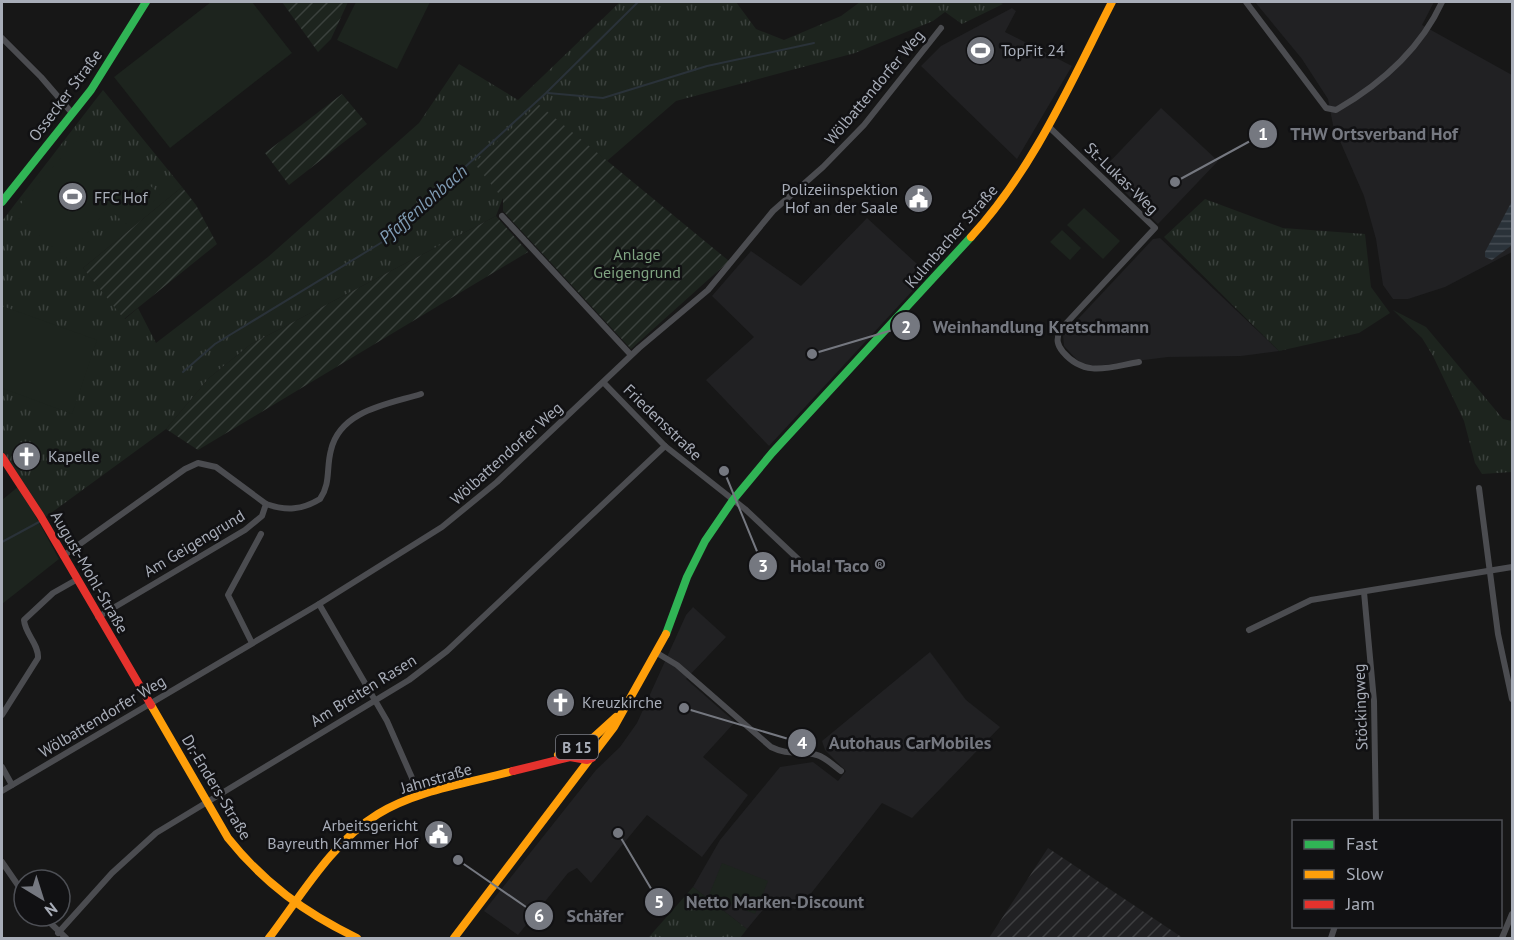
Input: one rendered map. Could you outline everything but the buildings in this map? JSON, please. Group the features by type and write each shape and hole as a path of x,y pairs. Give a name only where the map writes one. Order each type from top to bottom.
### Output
{"main road":[{"name":"Ossecker Straße","path":"2,202 91,90 146,2"},
{"name":"Kulmbacher Straße","path":"454,939 594,757 624,711 657,653 687,577 705,541 733,501 772,453 981,229 1009,193 1048,126 1112,2"},
{"name":"August-Mohl-Straße","path":"2,457 46,525 149,703"},
{"name":"Dr.-Enders-Straße","path":"149,703 205,801 249,864 293,905 357,939"},
{"name":"B 15","path":"522,769 581,745 624,711"},
{"name":"Jahnstraße","path":"269,939 328,860 363,824 396,805 420,796 561,758 570,757 582,761 594,757"}],"street":[{"path":"1246,2 1326,108 1336,110 1355,99 1395,67 1416,45 1442,2"},
{"name":"Wölbattendorfer Weg","path":"2,791 319,604 442,527 497,482 632,355 708,290 773,211 823,167 864,125 941,28"},
{"path":"2,38 41,77 72,113"},
{"name":"St.-Lukas-Weg","path":"1048,126 1155,228 1060,330 1057,341 1059,348 1077,366 1087,369 1139,362"},
{"path":"502,216 632,355"},
{"name":"Friedensstraße","path":"604,383 665,446 746,509 799,560"},
{"path":"266,504 282,510 298,508 320,499 329,479 330,451 338,433 359,414 422,394"},
{"name":"Am Breiten Rasen","path":"58,933 112,873 156,833 423,670 472,629 665,446"},
{"name":"Am Geigengrund","path":"98,617 245,530 262,516 266,504 198,458"},
{"path":"63,556 185,469 198,463 207,463"},
{"path":"1479,488 1501,652 1512,699"},
{"name":"Am Geigengrund","path":"252,643 228,596 261,534"},
{"path":"1249,630 1311,600 1512,567"},
{"path":"2,715 38,658 38,652 25,627 24,620 53,593 76,580"},
{"name":"Stöckingweg","path":"1364,592 1371,654 1376,820"},
{"path":"319,604 404,754 420,796"},
{"path":"657,653 677,665 771,747 785,754 819,755 841,771"},
{"path":"2,767 12,785"},
{"path":"2,862 12,877"},
{"path":"1502,939 1512,914"},
{"path":"54,928 66,939"}],"shaded area":[{"path":"1255,2 1434,2 1422,25 1512,75 1512,252 1445,287 1408,299 1393,299 1383,285 1376,239 1364,196 1333,125 1328,99 1302,59"},
{"path":"1012,8 1016,11 1005,32 1072,66 1017,159 921,66 941,46"},
{"path":"1161,108 1218,161 1158,224 1102,170"},
{"path":"1512,201 1512,245 1492,260 1485,257 1485,252"},
{"path":"867,218 928,274 769,446 706,380 754,337 712,296 751,251 801,286"},
{"path":"1160,238 1279,351 1241,356 1168,357 1096,366 1080,363 1064,346 1063,335 1153,239"},
{"path":"693,607 726,637 686,679 735,722 703,757 748,795 702,857 647,815 591,883 577,868 568,873 518,935 484,911 596,770 620,747 637,723 686,615"},
{"path":"930,652 966,700 1000,727 912,818 882,803 798,910 772,899 747,929 693,887 720,840 780,767 813,762 838,781 846,771 825,750 822,741"},
{"path":"1048,848 1183,938 989,938"}],"green space":[{"path":"211,2 252,2 292,53 170,148 114,77"},
{"path":"282,2 348,2 331,39 318,52"},
{"path":"356,2 430,2 397,69 337,40"},
{"path":"620,2 736,2 756,29 784,40 841,16 860,2 999,2 1003,4 962,24 945,12 933,21 855,53 676,101 607,161 538,105 496,216 251,344 209,378 166,429 40,521 2,459 2,221 103,90 182,187 83,268 125,319 138,308 156,343 268,257 419,123 459,64 518,100"},
{"path":"342,94 367,124 289,185 265,153"},
{"name":"Anlage Geigengrund","path":"538,104 729,261 631,349 503,211 503,199 474,163"},
{"name":"FFC Hof","path":"80,136 132,180 66,258 13,213"},
{"path":"143,180 160,194 131,228 114,214"},
{"path":"182,187 196,205 217,244 124,319 83,268"},
{"path":"1205,199 1283,228 1365,234 1371,287 1390,313 1359,333 1279,351 1164,237"},
{"path":"1084,208 1120,241 1103,259 1067,225"},
{"path":"496,216 528,252 198,450 166,429 209,378 251,344"},
{"path":"1062,230 1081,248 1070,260 1050,242"},
{"path":"2,306 97,340 72,414 2,388"},
{"path":"1393,310 1426,327 1503,419 1512,421 1512,472 1482,474 1475,463 1464,421 1433,356 1422,338"},
{"path":"19,486 59,559 2,604 2,500"},
{"path":"722,863 768,881 755,914 709,895"},
{"path":"693,887 747,929 740,938 648,938"}],"waterway":[{"name":"Pfaffenlohbach","path":"183,372 215,344 384,241 546,93 638,2"},
{"path":"548,93 603,98 707,66 814,43"},
{"name":"Pfaffenlohbach","path":"2,542 39,522"}],"traffic: fast":[{"path":"2,202 91,90 146,2"},
{"path":"666,634 687,577 705,541 733,500 772,453 971,237"}],"traffic: slow":[{"path":"971,237 993,211 1032,154 1066,94 1112,2"},
{"path":"454,938 614,727 666,634"},
{"path":"151,705 228,838 242,854 286,895 320,918 357,938"},
{"path":"558,755 594,737 616,717"},
{"path":"269,938 332,854 346,839 378,814 426,793 513,771"}],"traffic: jam":[{"path":"2,457 40,515 151,705"},
{"path":"513,771 570,757 587,760 592,758"}],"place":[{"name":"TopFit 24","path":"980,50"},
{"name":"THW Ortsverband Hof","path":"1175,182"},
{"name":"FFC Hof","path":"73,197"},
{"name":"Polizeiinspektion Hof an der Saale","path":"919,198"},
{"name":"Weinhandlung Kretschmann","path":"812,354"},
{"name":"Kapelle","path":"27,456"},
{"name":"Hola! Taco ®","path":"724,471"},
{"name":"Kreuzkirche","path":"561,702"},
{"name":"Autohaus CarMobiles","path":"684,708"},
{"name":"Netto Marken-Discount","path":"618,833"},
{"name":"Arbeitsgericht Bayreuth Kammer Hof","path":"439,834"},
{"name":"Schäfer","path":"458,860"}]}
